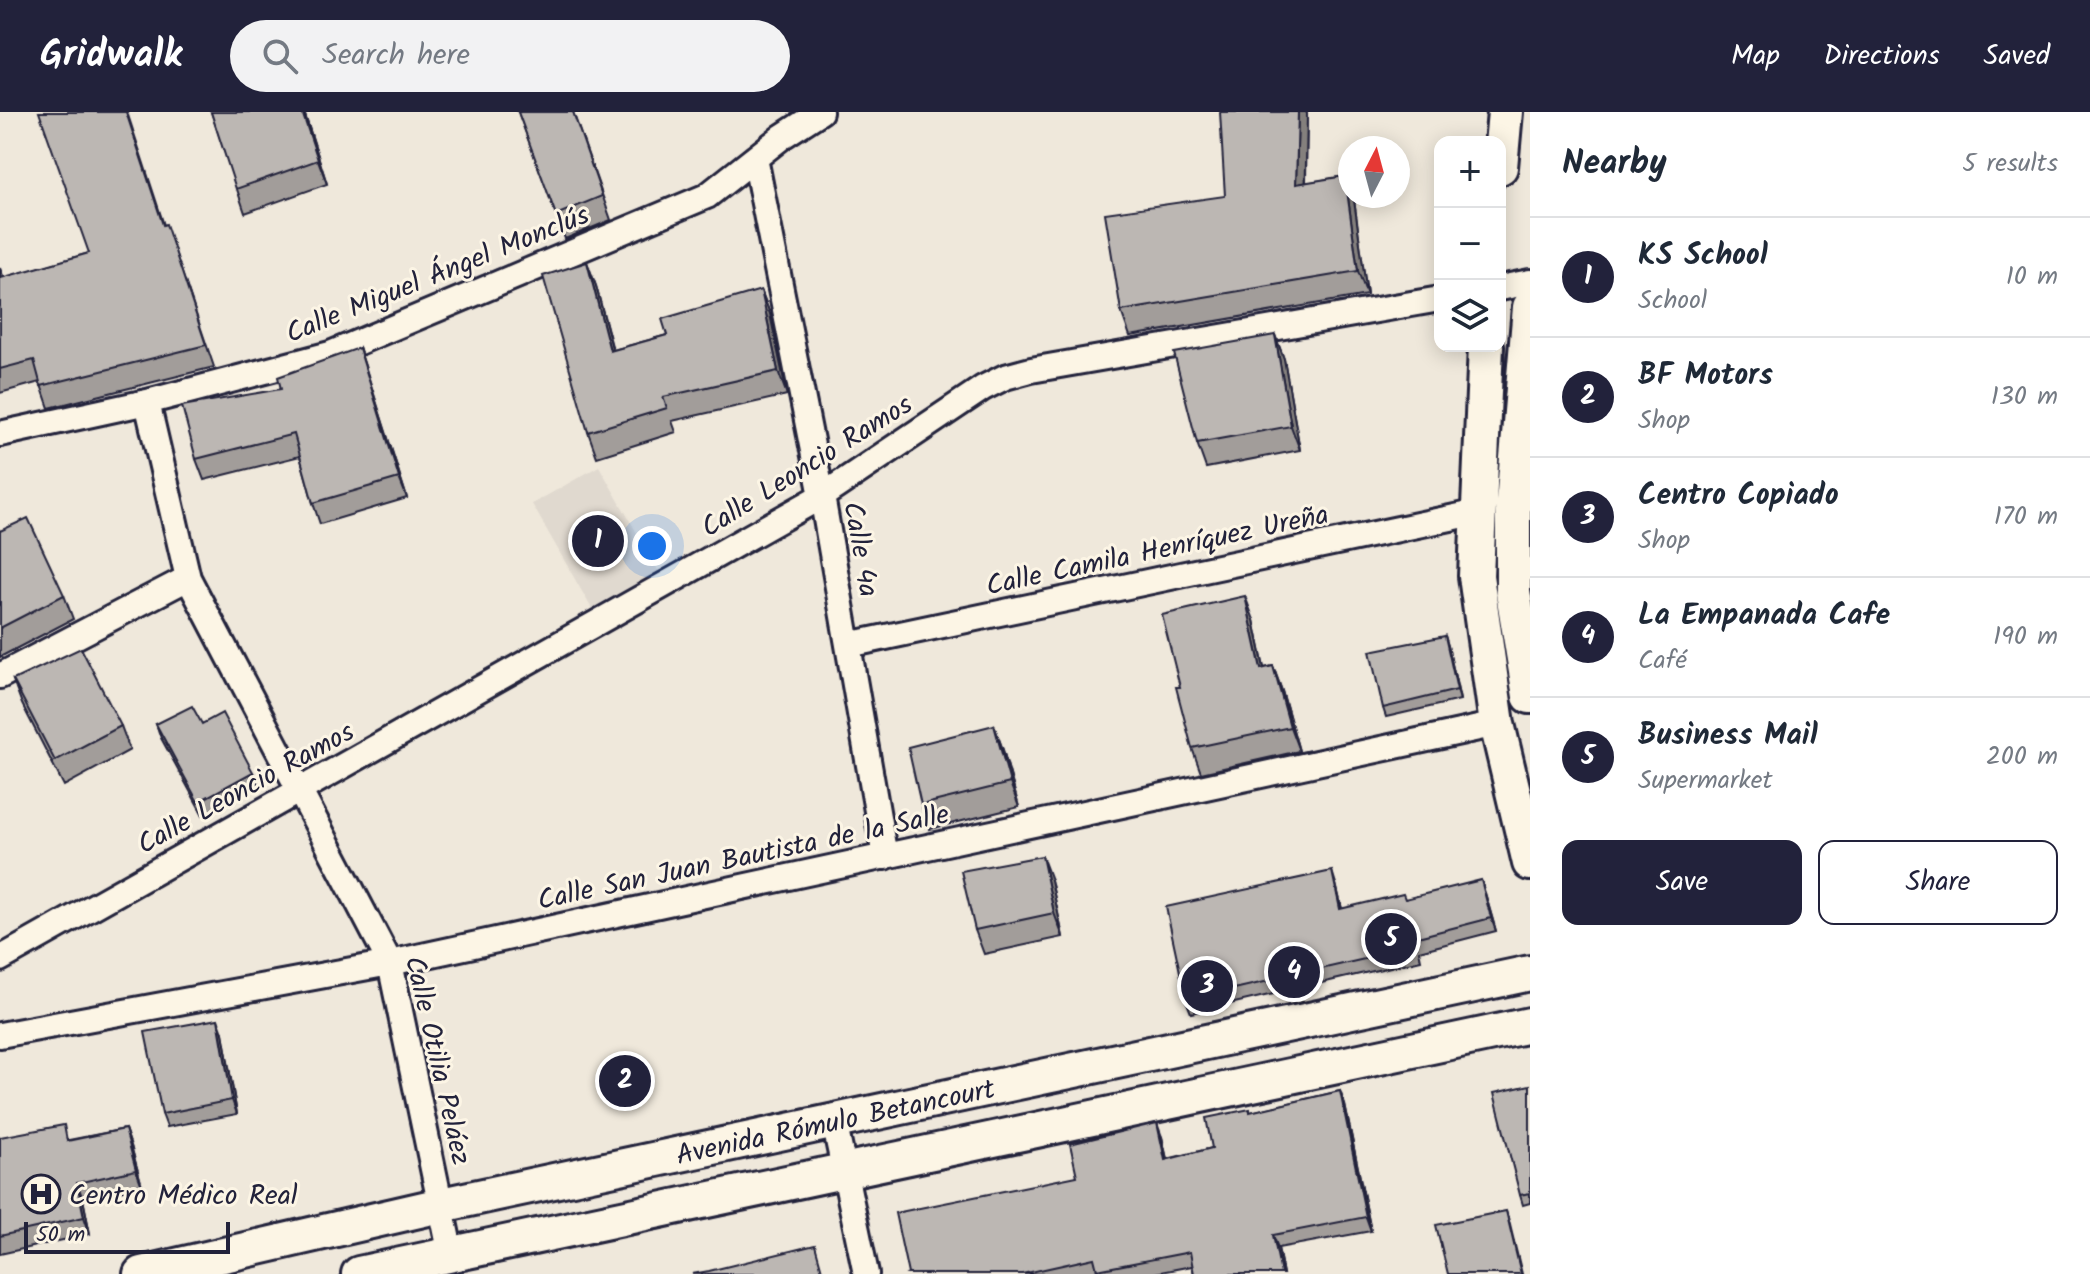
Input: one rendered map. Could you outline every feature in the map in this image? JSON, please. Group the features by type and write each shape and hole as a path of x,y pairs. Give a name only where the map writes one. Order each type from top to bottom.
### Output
{"main road":[{"path":"1503,136 1505,112"},
{"path":"1530,307 1521,504 1513,592 1530,696"},
{"path":"1486,352 1476,576 1497,724 1530,863"},
{"name":"Avenida Rómulo Betancourt","path":"141,1274 441,1205 1530,973"},
{"name":"Avenida Rómulo Betancourt","path":"359,1274 1530,1025"}],"street":[{"name":"Calle Miguel Ángel Monclús","path":"0,434 147,402 330,354 707,196 820,112"},
{"name":"Calle 4a","path":"755,158 822,496 885,857"},
{"path":"1506,287 1530,282"},
{"name":"Calle Leoncio Ramos","path":"0,959 822,496 983,388 1005,377 1434,300"},
{"name":"Calle Otilia Peláez","path":"147,402 188,578 390,963 451,1255"},
{"name":"Calle Camila Henríquez Ureña","path":"848,645 1479,512"},
{"path":"0,676 188,578"},
{"name":"Calle San Juan Bautista de la Salle","path":"0,1035 390,963 1497,724"},
{"path":"834,1121 866,1274"}],"shaded area":[{"path":"599,466 663,579 596,616 532,504"}],"building":[{"path":"39,112 126,112 206,345 41,386 34,360 0,369 0,274 1,278 89,253"},
{"path":"211,112 302,112 318,160 236,189"},
{"path":"518,112 573,112 602,196 556,215"},
{"path":"1220,112 1298,112 1296,184 1338,177 1338,208 1349,208 1358,271 1121,311 1105,213 1225,196"},
{"path":"587,262 610,351 667,335 662,319 761,290 778,371 663,397 667,408 588,432 543,276"},
{"path":"1275,335 1291,426 1197,443 1174,353"},
{"path":"359,348 399,478 313,503 294,434 196,459 182,406 281,389 278,377"},
{"path":"28,518 64,595 0,628 0,531"},
{"path":"1245,596 1261,669 1273,666 1290,727 1192,748 1162,615"},
{"path":"1445,636 1457,690 1383,708 1370,651"},
{"path":"81,648 121,726 55,761 13,680"},
{"path":"192,706 202,724 222,713 253,772 198,802 156,724"},
{"path":"994,725 1010,783 921,805 908,747"},
{"path":"1042,856 1054,913 975,930 961,871"},
{"path":"1332,871 1340,909 1403,894 1405,899 1481,880 1491,918 1414,938 1417,947 1186,1000 1166,907"},
{"path":"218,1019 232,1100 162,1114 145,1032"},
{"path":"1530,1085 1530,1193 1520,1195 1494,1093"},
{"path":"1340,1091 1366,1217 1273,1235 1281,1274 1194,1274 1190,1252 1097,1270 1094,1258 1022,1274 908,1274 895,1213 1077,1176 1070,1144 1157,1123 1165,1160 1212,1148 1206,1118 1250,1109 1250,1112"},
{"name":"Centro Médico Real","path":"64,1125 67,1141 125,1129 136,1170 77,1183 84,1217 0,1236 0,1137"},
{"path":"1506,1211 1521,1274 1448,1274 1436,1225"},
{"path":"815,1245 823,1274 692,1274 709,1271"}],"place":[{"name":"KS School","path":"598,541"},
{"name":"Business Mail","path":"1391,939"},
{"name":"La Empanada Cafe","path":"1294,972"},
{"name":"Centro Copiado","path":"1207,986"},
{"name":"BF Motors","path":"625,1081"},
{"name":"Centro Médico Real","path":"41,1194"}]}
